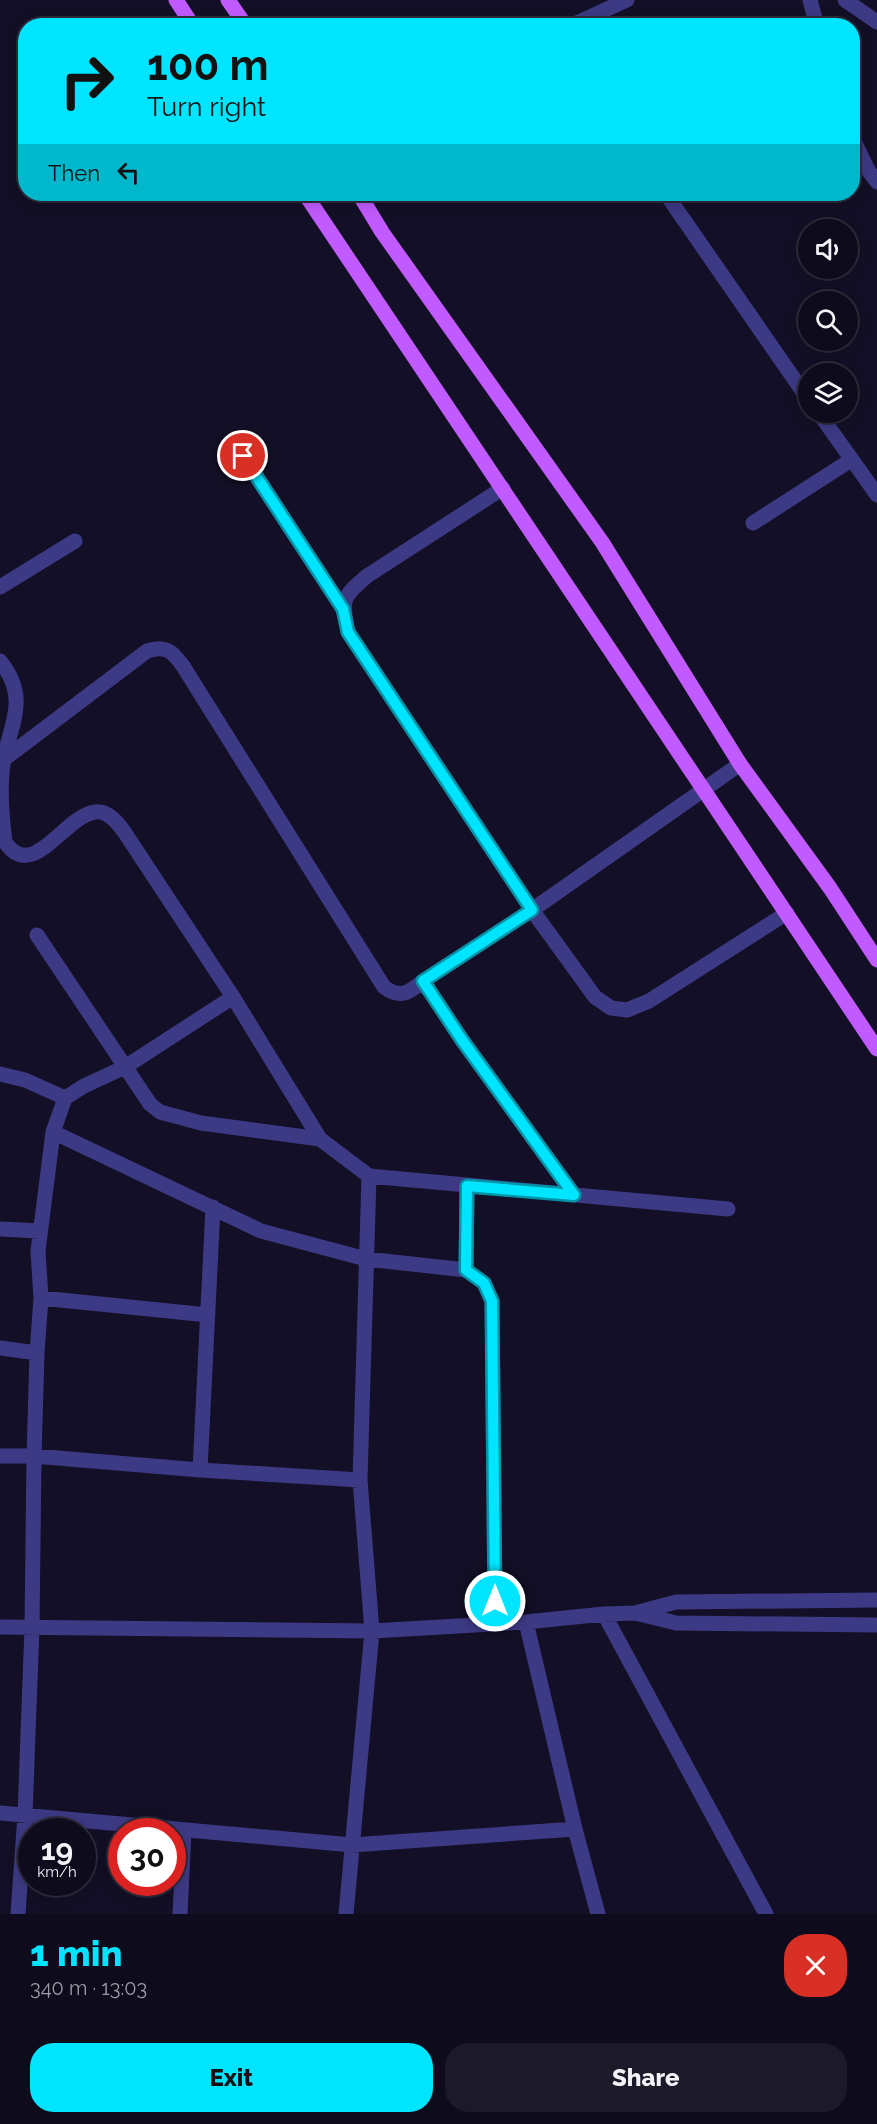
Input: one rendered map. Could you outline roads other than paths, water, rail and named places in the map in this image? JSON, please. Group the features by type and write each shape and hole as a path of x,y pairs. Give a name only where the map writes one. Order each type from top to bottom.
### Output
{"main road":[{"path":"176,0 188,18"},
{"path":"228,0 240,18"},
{"path":"310,201 877,1048"},
{"path":"363,201 382,232 602,542 740,764 830,888 877,960"}],"street":[{"path":"588,18 627,0"},
{"path":"810,0 816,18"},
{"path":"845,0 877,22"},
{"path":"860,154 877,182"},
{"path":"671,201 798,385"},
{"path":"826,423 877,495"},
{"path":"243,456 343,609 348,632 532,910 595,997 611,1008 627,1010 649,1001 787,913"},
{"path":"753,523 851,460"},
{"path":"343,609 348,592 367,576 503,488"},
{"path":"0,587 75,541"},
{"path":"3,760 147,651 157,648 166,649 183,666 384,987 392,993 402,994 412,990 532,910 740,764"},
{"path":"0,661 12,681 17,706 3,760 1,792 5,842 10,850 19,855 30,855 42,849 83,816 96,812 106,814 116,821 233,997 320,1139 369,1176 728,1209"},
{"path":"37,935 150,1104 160,1112 201,1123 320,1139"},
{"path":"423,981 462,1040 574,1195"},
{"path":"18,1914 25,1815 32,1628 34,1456 41,1298 38,1251 53,1132 65,1098 84,1086 125,1067 233,997"},
{"path":"0,1074 25,1080 65,1098"},
{"path":"53,1132 261,1230 366,1259 466,1270 484,1283 492,1301 495,1623"},
{"path":"346,1914 372,1631 360,1479 369,1176"},
{"path":"466,1270 467,1186"},
{"path":"200,1470 213,1206"},
{"path":"0,1229 40,1231"},
{"path":"41,1298 208,1315"},
{"path":"0,1348 37,1353"},
{"path":"0,1456 34,1456 200,1470 360,1479"},
{"path":"0,1627 372,1631 635,1613 676,1602 877,1600"},
{"path":"635,1613 676,1623 877,1625"},
{"path":"604,1614 766,1914"},
{"path":"526,1622 598,1914"},
{"path":"0,1814 108,1823"},
{"path":"186,1831 352,1845 575,1828"},
{"path":"180,1914 181,1896"}]}
